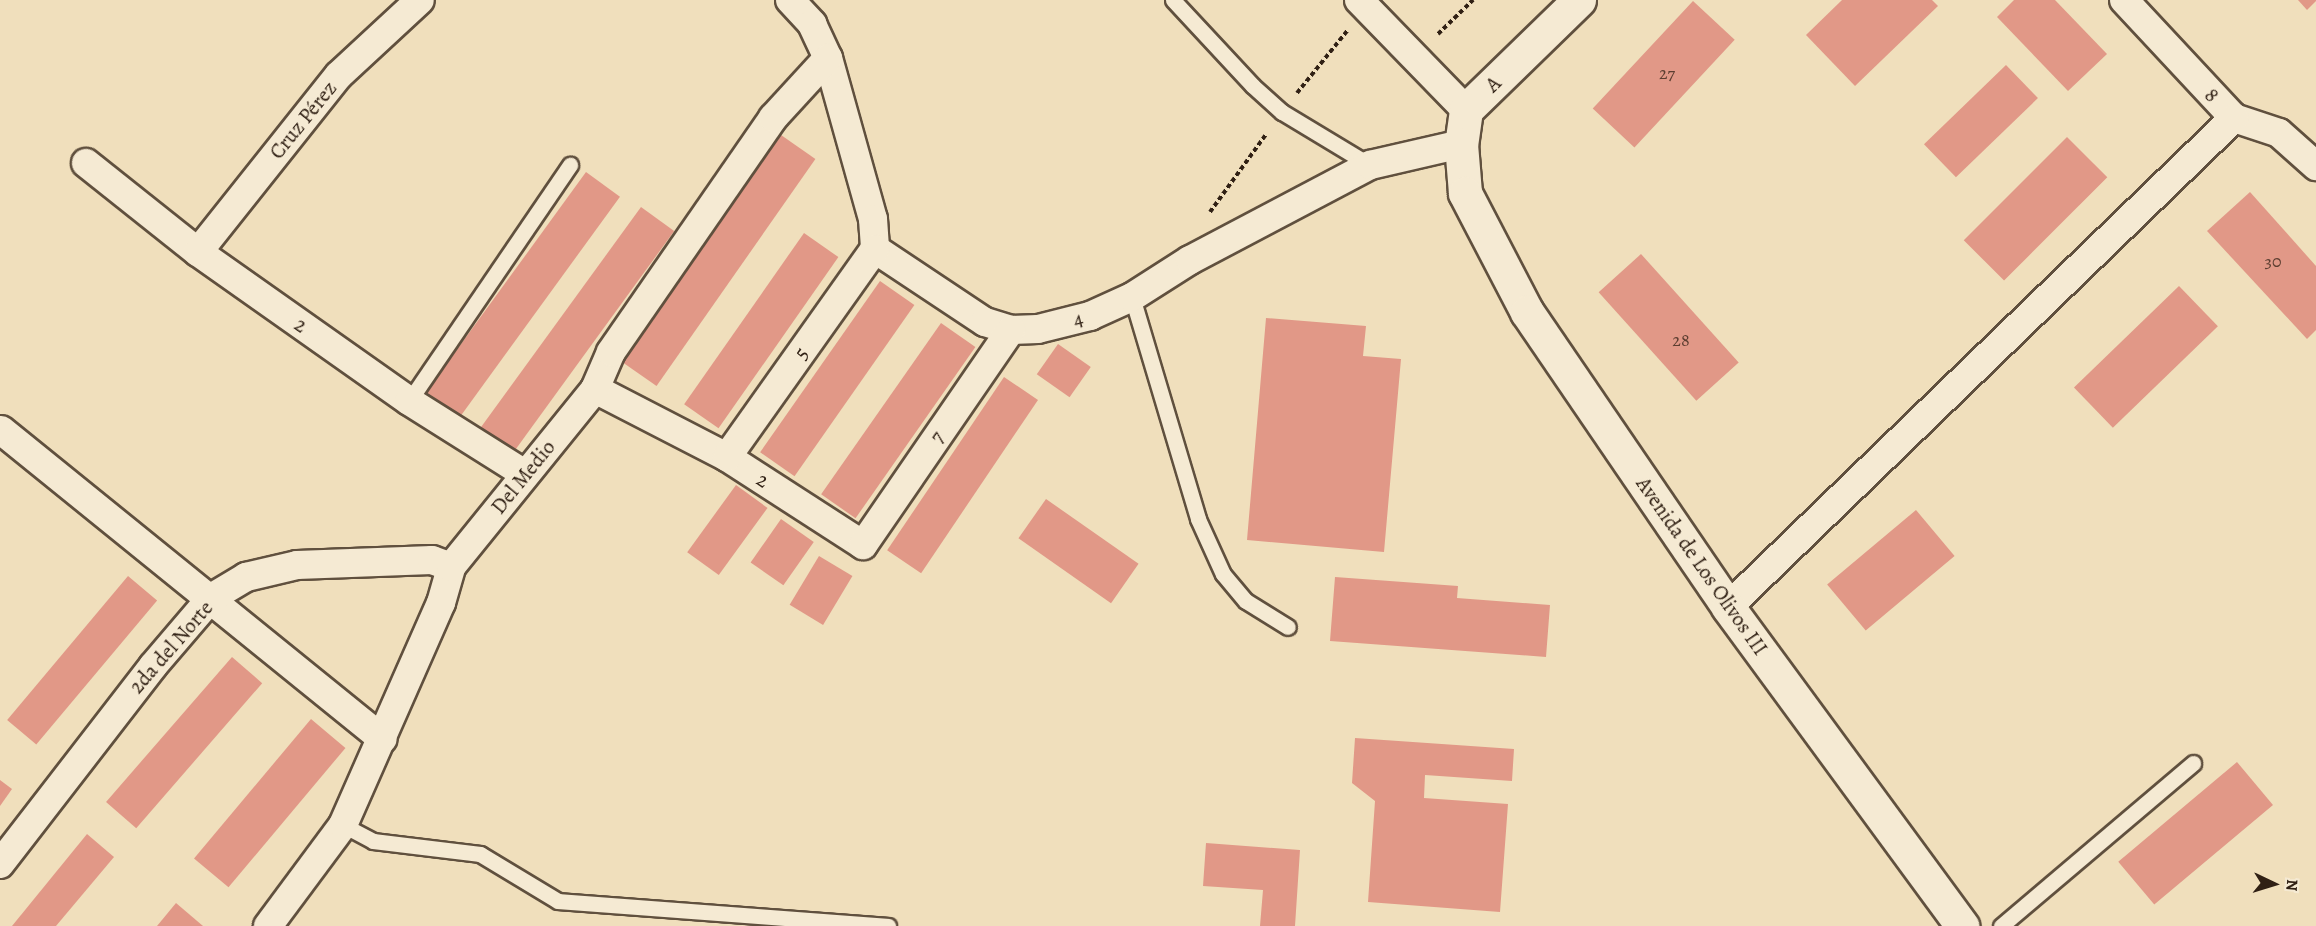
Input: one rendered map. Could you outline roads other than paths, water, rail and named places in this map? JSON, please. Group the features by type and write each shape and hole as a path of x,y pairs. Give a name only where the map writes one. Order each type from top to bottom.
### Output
{"street":[{"name":"Cruz Pérez","path":"198,252 339,75 420,0"},
{"path":"790,0 812,24 828,58 873,219 876,249"},
{"path":"1359,0 1416,56 1466,110"},
{"name":"A","path":"1465,193 1461,144 1466,110 1579,0"},
{"name":"8","path":"2124,0 2234,118 2279,133 2316,166"},
{"name":"Del Medio","path":"268,926 343,825 441,603 452,567 595,389 611,352 773,118 828,58"},
{"path":"1728,607 2234,118"},
{"name":"4","path":"876,249 985,322 1011,330 1038,329 1090,316 1132,297 1190,260 1371,165 1461,144"},
{"name":"2","path":"86,163 198,252 409,401 525,474"},
{"name":"Avenida de Los Olivos III","path":"1465,193 1527,312 1728,607 1962,926"},
{"name":"5","path":"727,457 876,249"},
{"name":"7","path":"863,544 1011,330"},
{"name":"2","path":"595,389 727,457 863,544"},
{"path":"1,431 211,598 382,739"},
{"name":"2da del Norte","path":"0,864 153,666 211,598 246,577 297,565 432,560 452,567"}],"lane":[{"path":"1173,0 1253,87 1282,112 1371,165"},
{"path":"409,401 570,165"},
{"path":"1132,297 1198,519 1223,574 1246,601 1288,627"},
{"path":"2001,926 2193,763"},
{"path":"343,825 373,841 480,854 558,901 698,919 888,926"}]}
